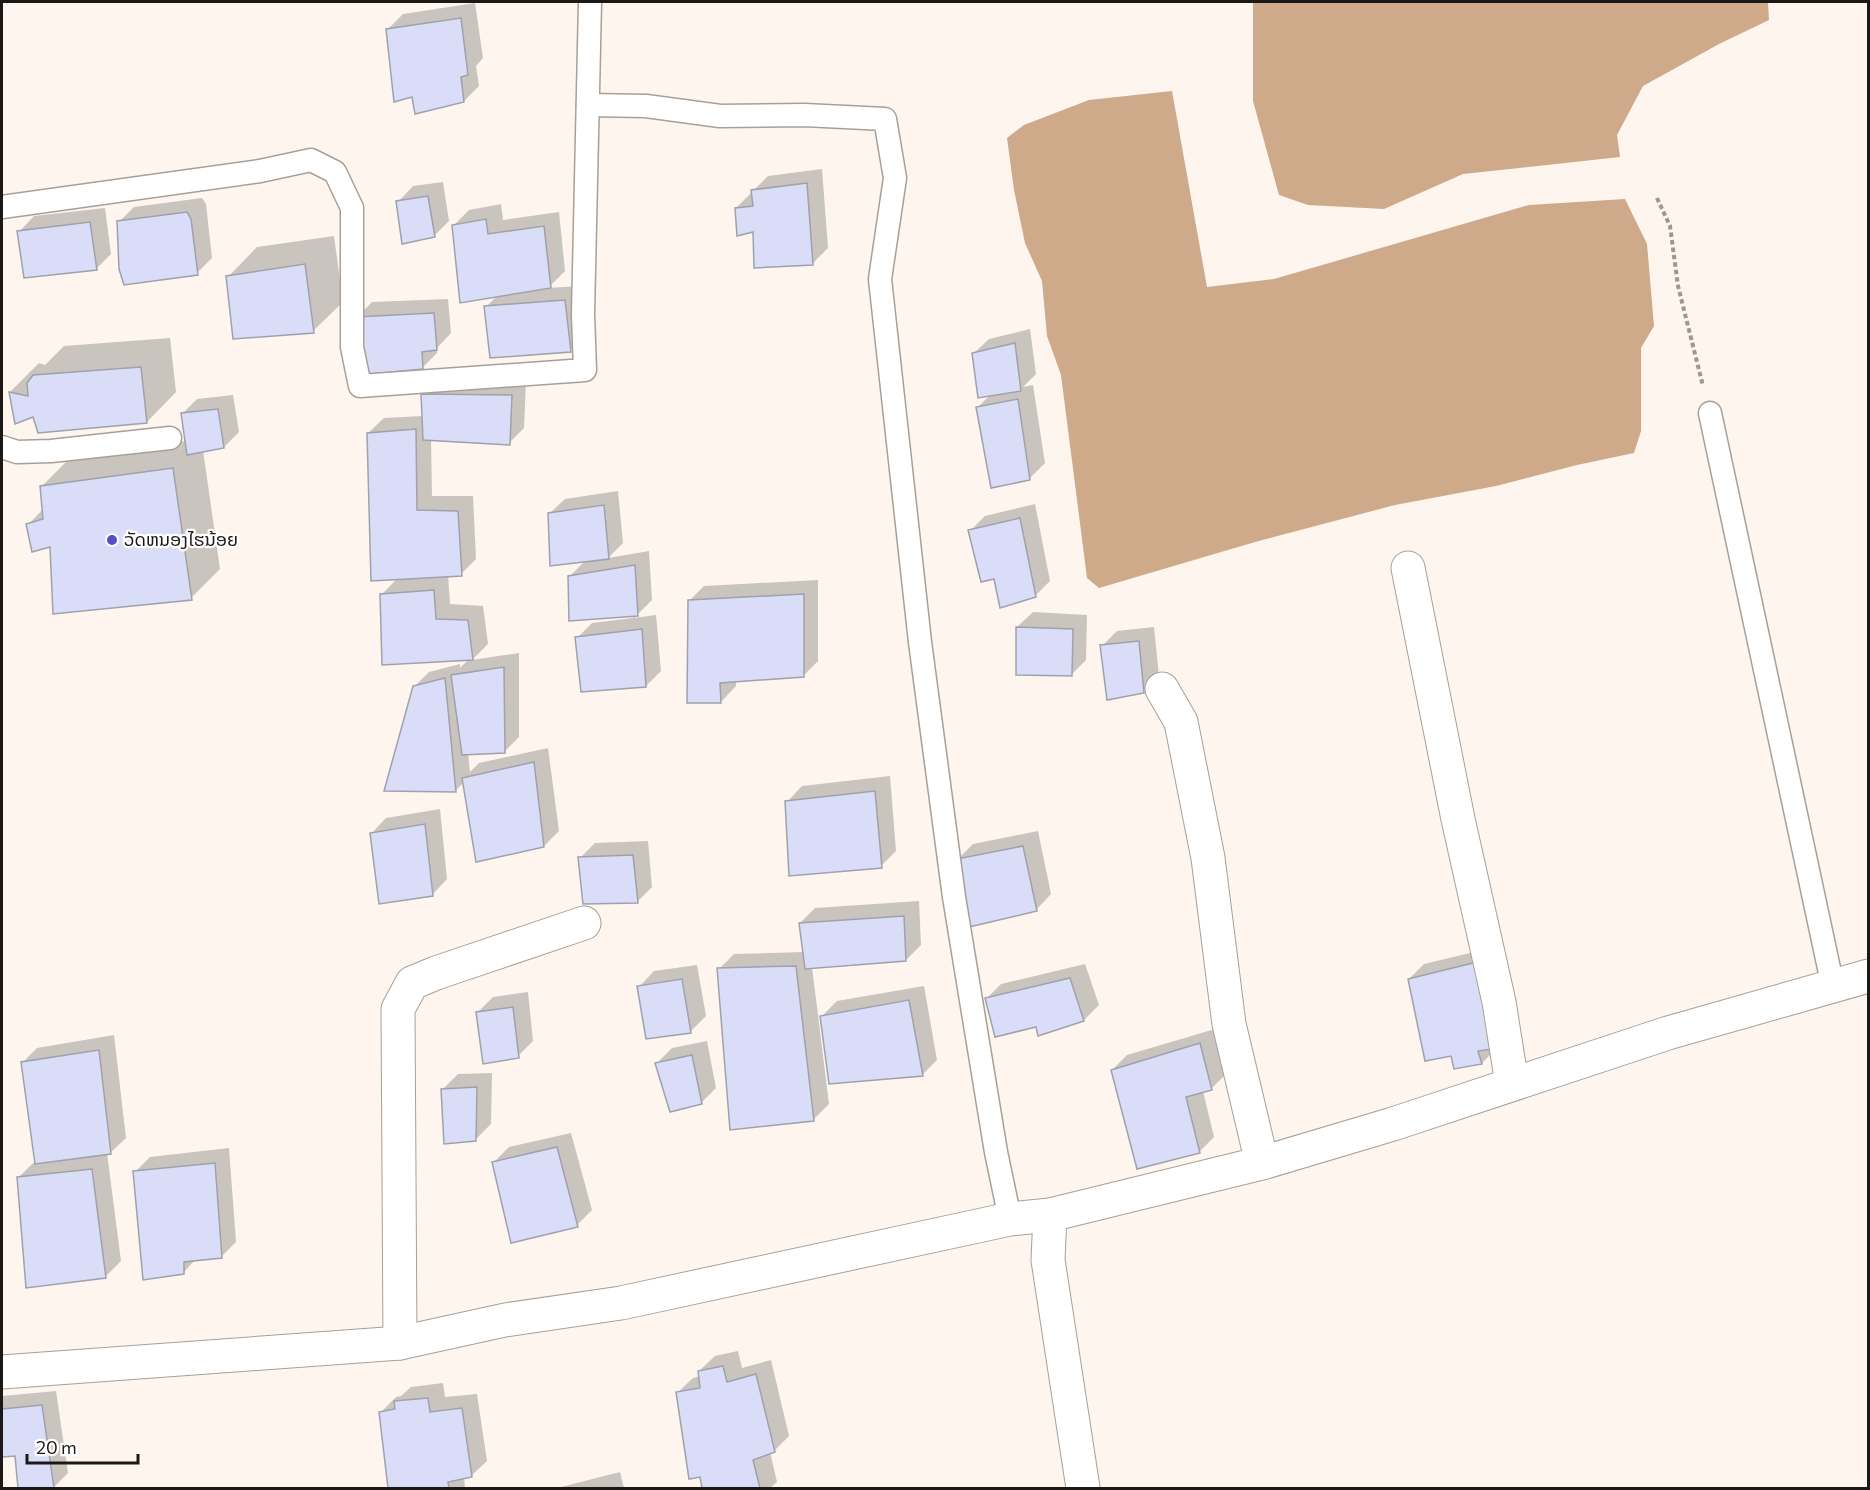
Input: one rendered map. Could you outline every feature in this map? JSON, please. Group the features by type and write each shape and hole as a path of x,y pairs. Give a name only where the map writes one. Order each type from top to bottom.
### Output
{"street":[{"path":"1408,568 1458,819 1498,1002 1512,1084"},
{"path":"1162,689 1181,722 1208,858 1229,1024 1262,1162"},
{"path":"400,1343 398,1009 412,983 584,923"},
{"path":"2,1372 400,1343 506,1320 621,1303 1010,1219 1050,1215 1262,1162 1393,1124 1668,1033 1869,976"},
{"path":"1050,1215 1048,1260 1083,1488"}],"lane":[{"path":"2,207 260,171 311,160 335,172 352,208 352,347 360,386 585,370 583,314 590,2"},
{"path":"588,105 646,106 720,116 804,115 885,119 895,178 880,279 920,642 954,897 996,1152 1010,1219"},
{"path":"1710,413 1833,987"},
{"path":"2,447 17,452 51,451 170,438"}],"path":[{"path":"1657,198 1670,226 1678,286 1710,413"}],"shaded area":[{"path":"1253,2 1768,2 1769,20 1719,44 1643,86 1617,135 1620,157 1463,174 1384,209 1308,205 1279,195 1253,101"},
{"path":"1172,91 1207,287 1274,279 1529,205 1625,199 1647,244 1654,326 1641,348 1641,431 1634,453 1496,486 1395,505 1255,542 1099,588 1087,578 1061,375 1047,336 1042,281 1025,243 1014,190 1007,138 1024,125 1089,100"}],"building":[{"path":"461,18 468,75 461,77 464,102 415,114 412,97 394,102 386,29"},
{"path":"807,183 813,265 754,268 753,232 737,236 735,208 753,206 751,190"},
{"path":"428,196 435,237 402,244 396,201"},
{"path":"187,212 191,219 198,275 124,285 119,269 117,221"},
{"path":"486,219 488,234 544,226 551,288 460,303 452,225"},
{"path":"90,222 97,270 24,278 17,231"},
{"path":"305,264 314,333 233,339 226,276"},
{"path":"565,300 571,352 490,358 484,306"},
{"path":"434,313 437,350 422,352 423,369 362,375 355,317"},
{"path":"1015,343 1021,391 978,398 972,353"},
{"path":"141,367 147,423 38,433 33,417 15,424 9,392 28,396 27,383 33,375"},
{"path":"421,394 512,395 510,445 423,440"},
{"path":"1018,399 1030,480 991,488 976,407"},
{"path":"218,409 224,448 187,455 181,413"},
{"path":"416,429 417,510 458,511 462,576 371,581 367,433"},
{"path":"173,468 192,600 53,614 50,547 32,552 26,524 43,519 40,486"},
{"path":"604,505 609,559 550,566 548,513"},
{"path":"1020,518 1036,597 1000,608 994,579 981,582 968,530"},
{"path":"635,565 638,616 569,621 568,576"},
{"path":"434,590 436,619 468,620 473,660 382,665 380,594"},
{"path":"804,594 804,677 720,683 721,703 687,703 688,600"},
{"path":"1016,627 1073,629 1072,676 1016,675"},
{"path":"642,629 646,687 581,692 575,637"},
{"path":"1139,641 1144,693 1107,700 1100,645"},
{"path":"504,667 505,753 462,755 451,675"},
{"path":"445,678 456,792 384,791 413,686"},
{"path":"534,762 544,847 476,862 462,778"},
{"path":"875,791 882,868 789,876 785,801"},
{"path":"425,824 433,896 379,904 370,833"},
{"path":"1023,846 1037,911 969,927 957,859"},
{"path":"633,855 638,903 583,904 578,857"},
{"path":"904,916 906,961 805,969 799,923"},
{"path":"1477,962 1492,1049 1478,1051 1482,1064 1454,1069 1451,1056 1425,1061 1408,979"},
{"path":"796,966 814,1121 730,1130 717,968"},
{"path":"1070,978 1084,1021 1038,1036 1036,1027 995,1037 985,998"},
{"path":"682,979 691,1033 646,1039 637,986"},
{"path":"909,1000 923,1076 829,1084 820,1016"},
{"path":"513,1007 519,1058 483,1064 476,1012"},
{"path":"1200,1043 1212,1090 1186,1097 1200,1153 1137,1169 1111,1070"},
{"path":"99,1050 111,1154 35,1164 21,1062"},
{"path":"692,1055 702,1104 670,1112 655,1063"},
{"path":"477,1087 476,1141 444,1144 441,1089"},
{"path":"557,1147 578,1227 511,1243 492,1162"},
{"path":"215,1163 222,1258 184,1262 184,1274 143,1280 133,1171"},
{"path":"92,1169 106,1278 26,1288 17,1177"},
{"path":"723,1366 727,1382 756,1374 775,1452 753,1460 760,1488 702,1488 700,1477 689,1479 676,1392 700,1388 698,1371"},
{"path":"428,1398 430,1412 462,1408 472,1477 448,1482 449,1488 388,1488 379,1412 395,1409 394,1401"},
{"path":"42,1405 54,1488 18,1488 15,1456 2,1457 2,1409"}],"place":[{"name":"ວັດຫນອງໄຮນ້ອຍ","path":"112,540"}]}
